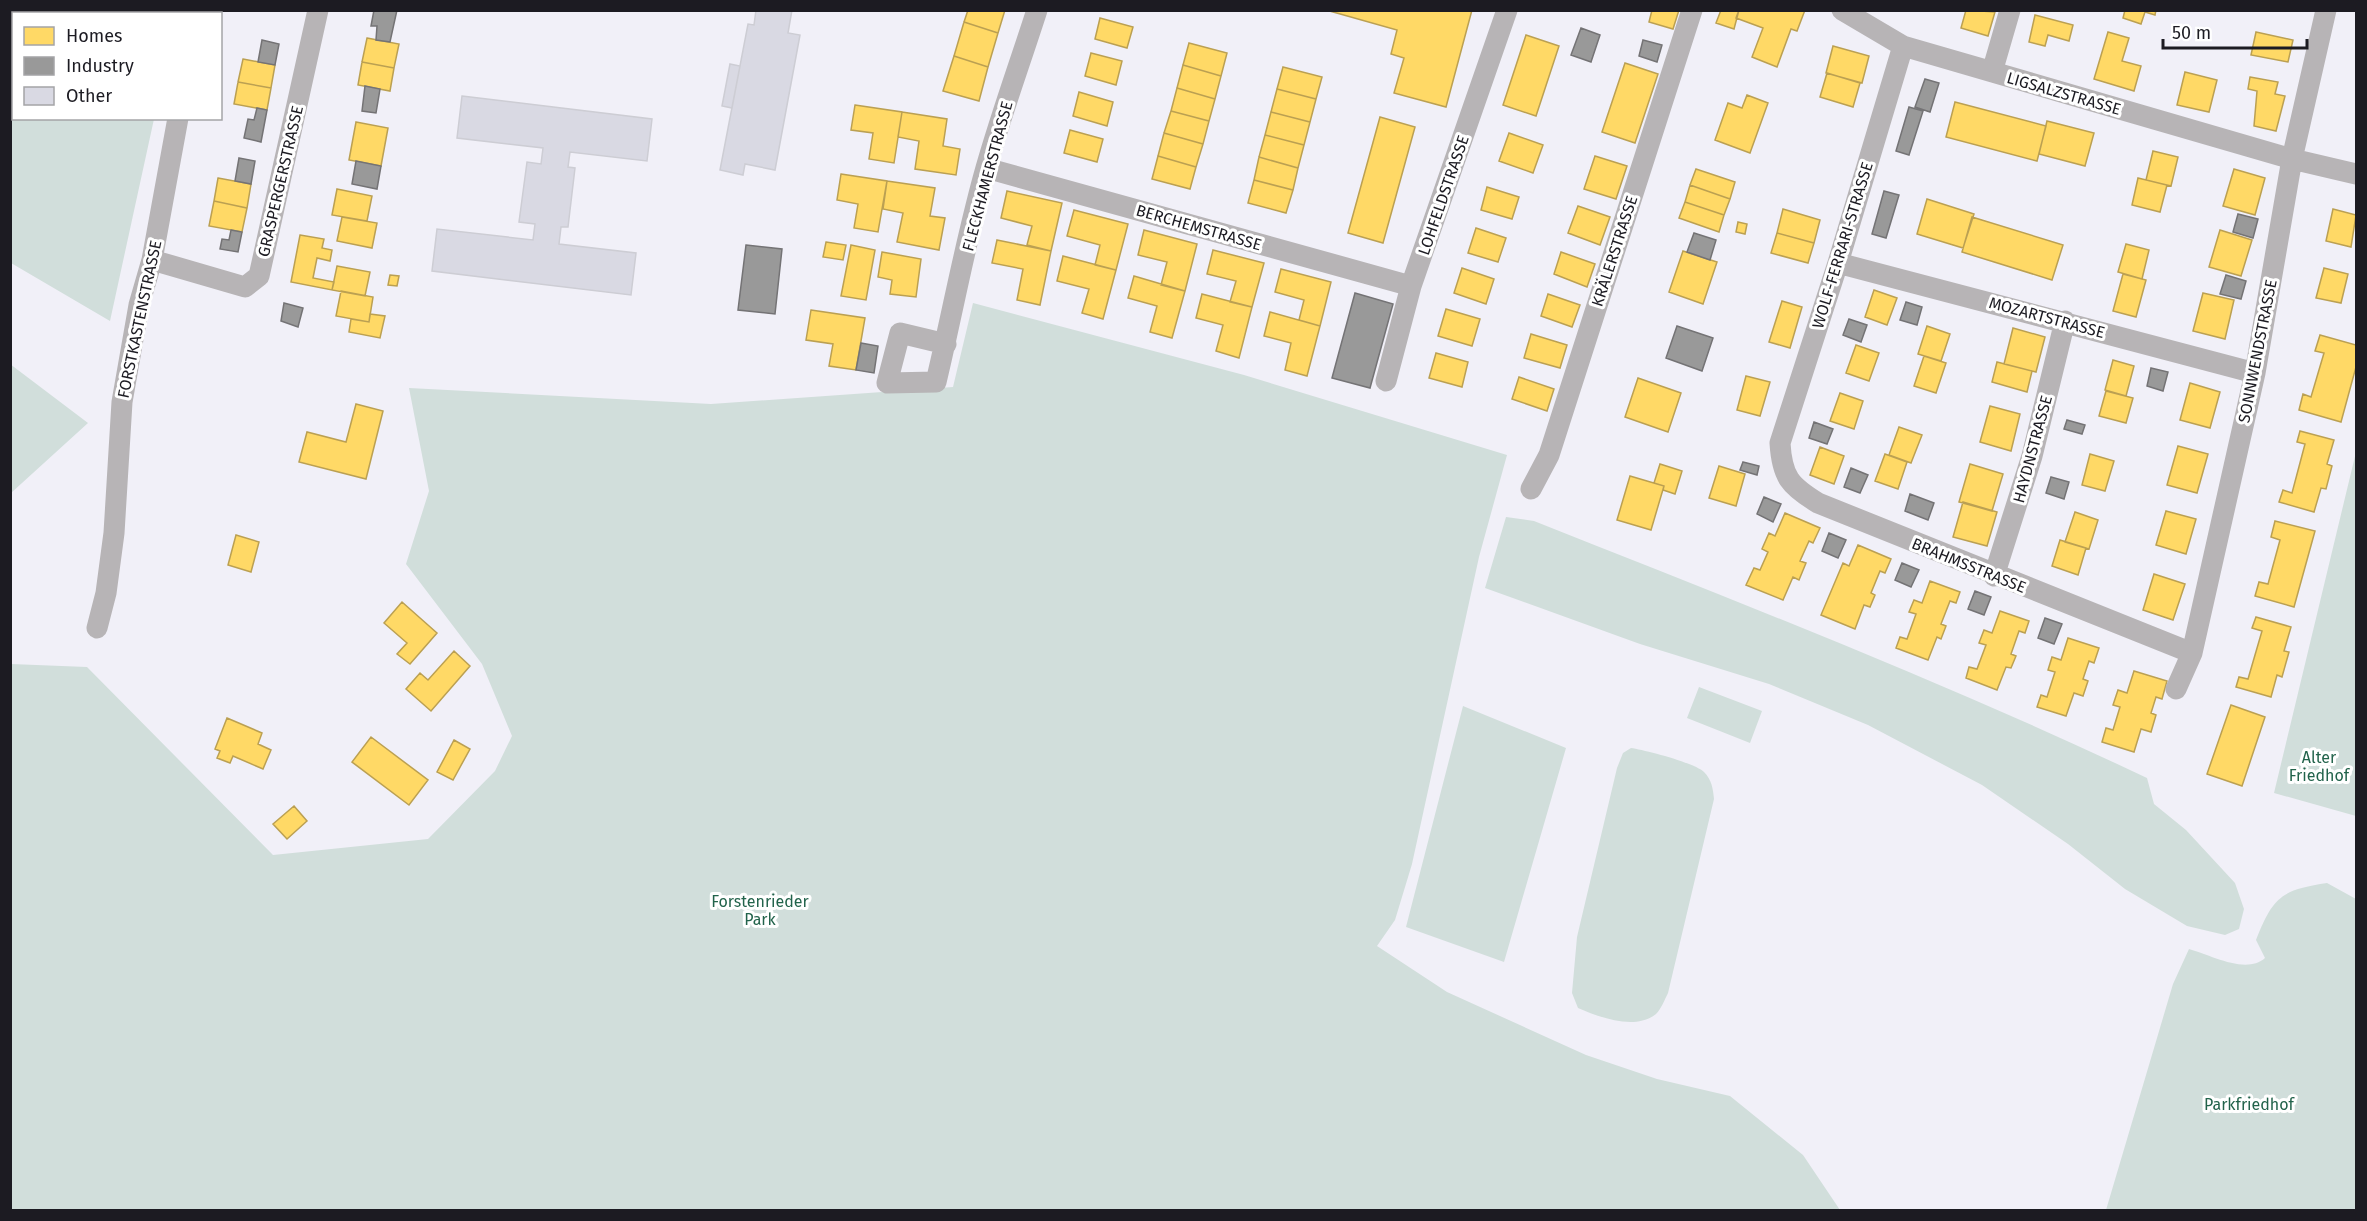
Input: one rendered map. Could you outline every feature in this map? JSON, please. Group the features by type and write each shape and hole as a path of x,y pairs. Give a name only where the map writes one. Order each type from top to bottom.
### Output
{"street":[{"name":"GRASPERGERSTRASSE","path":"152,260 244,286 259,276 318,10"},
{"name":"FLECKHAMERSTRASSE","path":"946,344 986,168 1037,10"},
{"name":"LOHFELDSTRASSE","path":"1386,381 1411,286 1507,10"},
{"name":"KRÄLERSTRASSE","path":"1531,489 1549,455 1692,10"},
{"name":"LIGSALZSTRASSE","path":"1842,10 1903,46 2292,159 2356,174"},
{"path":"1992,72 2010,10"},
{"name":"SONNWENDSTRASSE","path":"2176,689 2192,653 2255,373 2292,159 2326,10"},
{"name":"WOLF-FERRARI-STRASSE","path":"1780,443 1838,263 1903,46"},
{"name":"FORSTKASTENSTRASSE","path":"97,628 106,593 114,533 122,402 139,305 152,260 178,120"},
{"name":"BERCHEMSTRASSE","path":"986,168 1411,286"},
{"name":"MOZARTSTRASSE","path":"1838,263 2065,321 2255,373"},
{"name":"HAYDNSTRASSE","path":"1994,576 2032,456 2065,321"},
{"name":"BRAHMSSTRASSE","path":"1780,443 1782,467 1794,489 1818,503 1994,576 2192,653"}],"green space":[{"path":"11,10 177,11 12,12 12,120 154,120 110,321 11,263"},
{"name":"Forstenrieder Park","path":"973,303 1244,375 1507,455 1479,557 1412,864 1395,920 1377,946 1447,992 1586,1055 1657,1079 1730,1096 1803,1155 1840,1210 11,1210 11,664 87,667 273,855 428,839 495,771 512,736 482,664 406,564 429,491 409,388 711,404 953,387"},
{"path":"10,364 88,423 11,493 10,493"},
{"name":"Alter Friedhof","path":"2356,452 2356,816 2274,793"},
{"path":"1506,517 1534,521 1689,582 1996,709 2147,778 2154,804 2186,830 2235,883 2244,909 2239,929 2225,935 2187,926 2125,889 2068,844 1982,785 1868,725 1769,684 1640,644 1485,588"},
{"path":"1699,687 1762,711 1750,743 1687,718"},
{"path":"1463,706 1566,748 1504,962 1406,927"},
{"path":"1631,748 1669,757 1699,768 1710,781 1714,799 1668,993 1656,1014 1638,1022 1617,1021 1578,1008 1572,993 1577,937 1617,768 1623,753"},
{"name":"Parkfriedhof","path":"2327,883 2356,899 2356,1210 2106,1210 2173,984 2189,949 2228,962 2248,965 2257,963 2265,958 2256,940 2274,905 2289,893"}],"building: Homes":[{"path":"968,10 1005,10 998,33 964,22"},
{"path":"1326,10 1472,10 1446,107 1394,93 1404,58 1391,54 1397,30"},
{"path":"1652,10 1679,10 1673,29 1649,22"},
{"path":"1721,10 1739,10 1734,29 1716,23"},
{"path":"1739,10 1805,10 1797,31 1791,29 1777,67 1752,57 1763,28 1736,18"},
{"path":"1966,10 1995,12 1988,36 1961,28"},
{"path":"2125,10 2156,10 2155,15 2145,12 2141,24 2123,18"},
{"path":"2035,15 2073,25 2069,41 2048,35 2045,46 2029,42"},
{"path":"1100,18 1133,27 1127,48 1095,39"},
{"path":"964,22 998,33 988,67 954,56"},
{"path":"2108,32 2129,38 2122,61 2141,66 2134,91 2094,79"},
{"path":"2256,32 2293,40 2288,62 2251,55"},
{"path":"1526,35 1559,46 1536,116 1503,105"},
{"path":"367,38 399,44 394,68 362,62"},
{"path":"1189,43 1227,53 1221,76 1183,65"},
{"path":"1833,46 1869,56 1862,83 1826,73"},
{"path":"1091,53 1122,61 1116,85 1085,76"},
{"path":"954,56 988,67 979,101 943,91"},
{"path":"243,59 275,65 271,88 238,82"},
{"path":"362,62 394,68 390,91 358,85"},
{"path":"1625,63 1658,74 1635,143 1602,132"},
{"path":"1183,65 1221,76 1215,99 1177,88"},
{"path":"1283,67 1322,77 1316,99 1277,89"},
{"path":"2185,72 2217,80 2209,112 2177,105"},
{"path":"1827,73 1860,83 1853,107 1820,97"},
{"path":"2250,77 2278,82 2275,94 2285,96 2276,131 2254,126 2257,91 2248,89"},
{"path":"238,82 271,88 267,110 234,104"},
{"path":"1177,88 1215,99 1209,121 1171,111"},
{"path":"1277,89 1316,99 1310,122 1271,112"},
{"path":"1079,92 1113,102 1107,126 1073,116"},
{"path":"1747,95 1768,103 1750,153 1715,140 1728,103 1742,108"},
{"path":"1955,102 2046,126 2037,161 1946,137"},
{"path":"855,105 902,112 894,163 869,159 873,133 851,130"},
{"path":"1171,111 1209,121 1203,144 1164,133"},
{"path":"902,112 947,119 943,146 960,149 956,175 915,169 919,141 898,137"},
{"path":"1271,112 1310,122 1304,145 1265,135"},
{"path":"1380,117 1415,127 1383,243 1348,233"},
{"path":"2047,121 2094,133 2085,166 2039,154"},
{"path":"356,122 388,128 381,166 349,160"},
{"path":"1070,130 1103,139 1097,162 1064,153"},
{"path":"1164,133 1203,144 1196,167 1158,156"},
{"path":"1509,133 1543,145 1533,173 1499,161"},
{"path":"1265,135 1304,145 1298,168 1259,157"},
{"path":"2153,151 2178,157 2171,186 2146,180"},
{"path":"1158,156 1196,167 1190,189 1152,179"},
{"path":"1595,156 1627,166 1616,199 1584,189"},
{"path":"1259,157 1298,168 1293,190 1254,180"},
{"path":"1696,169 1735,182 1730,199 1690,185"},
{"path":"2234,169 2265,178 2255,215 2223,206"},
{"path":"841,174 887,181 878,232 854,228 858,204 837,200"},
{"path":"218,178 251,184 247,208 214,201"},
{"path":"2138,178 2167,185 2160,212 2132,205"},
{"path":"1254,180 1293,190 1286,213 1248,203"},
{"path":"887,181 935,188 930,216 945,218 939,250 897,242 903,213 883,209"},
{"path":"1690,185 1730,199 1724,215 1685,202"},
{"path":"1487,187 1519,197 1512,219 1481,210"},
{"path":"337,189 372,196 367,221 332,215"},
{"path":"1007,191 1062,203 1051,251 1027,245 1032,226 1001,218"},
{"path":"1927,199 1974,214 1963,248 1917,234"},
{"path":"214,201 247,208 242,232 209,226"},
{"path":"1685,202 1724,215 1719,232 1679,218"},
{"path":"1578,206 1610,217 1600,245 1568,233"},
{"path":"1783,209 1820,220 1814,243 1777,233"},
{"path":"2333,209 2356,215 2351,247 2326,241"},
{"path":"1074,210 1128,224 1116,270 1095,265 1100,245 1067,236"},
{"path":"342,217 377,223 372,248 337,241"},
{"path":"1972,217 2063,245 2052,280 1962,252"},
{"path":"1738,222 1747,224 1745,234 1736,232"},
{"path":"1476,228 1506,238 1498,262 1468,253"},
{"path":"1144,230 1197,244 1185,291 1161,285 1167,262 1138,255"},
{"path":"2220,230 2252,240 2241,276 2209,267"},
{"path":"1777,233 1814,243 1808,263 1771,253"},
{"path":"300,235 324,239 322,248 332,250 330,261 317,258 313,278 334,282 332,290 291,282"},
{"path":"997,240 1051,251 1040,305 1017,300 1023,269 992,263"},
{"path":"826,242 846,245 843,260 823,257"},
{"path":"2126,244 2149,250 2142,279 2118,272"},
{"path":"851,245 875,250 866,300 841,296"},
{"path":"1213,250 1264,263 1252,307 1230,302 1236,281 1207,274"},
{"path":"1683,251 1717,262 1703,304 1669,292"},
{"path":"882,252 921,259 916,297 890,294 892,280 878,277"},
{"path":"1561,252 1595,264 1587,287 1554,274"},
{"path":"1063,256 1116,270 1103,319 1082,313 1089,289 1057,281"},
{"path":"337,266 370,272 365,296 332,290"},
{"path":"1462,268 1494,279 1486,304 1454,293"},
{"path":"2324,268 2348,274 2341,303 2316,298"},
{"path":"1281,269 1331,282 1320,326 1299,320 1304,300 1275,292"},
{"path":"2123,274 2146,280 2136,317 2113,311"},
{"path":"390,275 399,276 397,286 388,285"},
{"path":"1134,276 1185,291 1172,338 1150,332 1157,306 1128,298"},
{"path":"1874,290 1897,298 1887,325 1865,317"},
{"path":"341,291 373,297 369,322 336,316"},
{"path":"2203,293 2234,300 2225,339 2193,331"},
{"path":"1202,294 1252,307 1239,358 1216,351 1223,325 1196,318"},
{"path":"1548,294 1580,305 1572,327 1541,316"},
{"path":"1782,301 1802,307 1790,348 1769,342"},
{"path":"1446,309 1480,319 1472,346 1438,336"},
{"path":"811,310 865,318 856,370 829,366 833,344 806,340"},
{"path":"1270,312 1320,326 1307,376 1285,370 1291,343 1264,336"},
{"path":"370,314 385,316 380,338 349,332 351,319 369,322"},
{"path":"1927,326 1950,334 1941,361 1918,354"},
{"path":"2013,328 2045,337 2036,372 2004,364"},
{"path":"1531,334 1567,345 1560,368 1524,358"},
{"path":"2320,335 2356,345 2356,367 2341,422 2299,410 2303,394 2311,397 2324,353 2315,351"},
{"path":"1856,345 1879,353 1869,381 1846,373"},
{"path":"1436,353 1468,362 1462,387 1429,378"},
{"path":"1924,356 1946,363 1936,393 1914,386"},
{"path":"2113,360 2134,366 2126,396 2105,390"},
{"path":"1997,362 2032,371 2027,392 1992,382"},
{"path":"1746,376 1770,382 1760,416 1737,410"},
{"path":"1519,377 1554,389 1547,411 1512,399"},
{"path":"1638,378 1681,393 1668,432 1625,417"},
{"path":"2190,383 2220,392 2210,428 2180,420"},
{"path":"2106,391 2133,398 2126,423 2099,416"},
{"path":"1840,393 1863,401 1854,429 1830,421"},
{"path":"356,404 383,411 366,479 299,462 307,432 346,442"},
{"path":"1990,406 2020,414 2011,451 1980,442"},
{"path":"1899,427 1922,435 1911,463 1889,455"},
{"path":"2300,431 2334,440 2327,464 2332,466 2326,489 2321,488 2314,512 2279,502 2283,490 2292,493 2305,444 2297,442"},
{"path":"2178,446 2208,454 2197,493 2167,485"},
{"path":"1820,447 1844,456 1834,484 1810,475"},
{"path":"1885,454 1907,462 1898,489 1875,481"},
{"path":"2090,454 2114,461 2105,491 2082,485"},
{"path":"1660,464 1682,471 1675,494 1663,490 1664,486 1654,483"},
{"path":"1970,464 2003,474 1992,511 1959,502"},
{"path":"1719,466 1745,474 1736,506 1709,498"},
{"path":"1630,476 1664,486 1651,530 1617,520"},
{"path":"1963,502 1997,512 1987,546 1953,537"},
{"path":"2166,511 2196,519 2186,554 2156,545"},
{"path":"2075,512 2098,520 2089,549 2065,542"},
{"path":"1785,513 1820,528 1813,543 1809,541 1800,561 1806,563 1799,580 1793,577 1783,600 1746,585 1754,568 1760,570 1768,552 1762,549 1769,533 1775,536"},
{"path":"2275,521 2315,531 2294,607 2255,596 2259,582 2268,584 2280,540 2271,537"},
{"path":"236,535 259,542 251,572 228,565"},
{"path":"2060,540 2086,548 2078,575 2052,566"},
{"path":"1858,545 1891,559 1885,573 1880,571 1871,593 1875,595 1870,607 1864,605 1855,629 1821,615 1843,563 1849,566"},
{"path":"2154,574 2185,584 2173,620 2143,610"},
{"path":"1930,581 1960,592 1956,603 1950,601 1941,624 1946,626 1941,639 1937,637 1928,660 1896,648 1900,637 1907,639 1916,614 1909,612 1914,600 1922,603"},
{"path":"402,602 437,633 410,664 397,654 407,643 384,623"},
{"path":"2000,611 2029,621 2025,633 2019,631 2011,654 2016,656 2011,668 2006,667 1997,690 1966,678 1969,667 1977,669 1986,645 1979,643 1984,630 1992,633"},
{"path":"2256,617 2291,627 2284,651 2289,652 2282,677 2277,675 2271,697 2236,687 2239,677 2248,679 2262,631 2252,628"},
{"path":"2068,638 2099,648 2094,663 2089,661 2083,679 2088,681 2083,696 2074,693 2066,716 2037,707 2041,695 2047,697 2055,672 2048,670 2052,657 2061,660"},
{"path":"454,651 470,666 431,711 406,689 420,673 428,680"},
{"path":"2134,671 2167,681 2162,699 2156,697 2151,713 2156,715 2151,732 2141,729 2134,752 2102,742 2106,728 2113,730 2120,707 2113,705 2118,690 2127,693"},
{"path":"2231,705 2265,717 2242,786 2207,774"},
{"path":"227,718 262,733 258,744 271,750 263,769 233,756 230,763 217,758 220,751 215,749"},
{"path":"371,737 428,780 409,805 352,762"},
{"path":"454,740 470,749 453,780 437,772"},
{"path":"294,806 307,821 287,839 273,824"}],"building: Industry":[{"path":"374,10 397,10 390,42 376,40 377,26 371,26"},
{"path":"1581,28 1600,35 1591,62 1571,55"},
{"path":"262,40 279,44 275,65 258,62"},
{"path":"1643,40 1662,45 1657,62 1639,56"},
{"path":"1925,79 1939,83 1930,112 1915,107"},
{"path":"365,86 380,89 376,113 362,111"},
{"path":"1909,107 1923,111 1909,155 1896,151"},
{"path":"257,108 267,110 261,142 244,138 248,119 254,120"},
{"path":"239,158 255,161 251,184 235,181"},
{"path":"356,161 381,166 377,189 352,184"},
{"path":"1884,191 1899,195 1886,238 1872,234"},
{"path":"2238,214 2258,219 2253,238 2233,232"},
{"path":"231,230 242,232 238,252 220,249 222,239 229,240"},
{"path":"1694,233 1716,240 1710,260 1687,252"},
{"path":"746,245 782,249 775,314 738,310"},
{"path":"2226,275 2246,281 2241,299 2220,294"},
{"path":"1355,293 1393,304 1370,388 1332,378"},
{"path":"1906,302 1922,307 1917,325 1900,320"},
{"path":"284,303 303,308 298,327 281,321"},
{"path":"1849,319 1867,325 1861,342 1843,335"},
{"path":"1677,326 1713,338 1702,371 1666,358"},
{"path":"861,343 878,346 874,373 856,370"},
{"path":"2151,368 2168,372 2163,391 2147,386"},
{"path":"2067,420 2085,425 2082,434 2064,429"},
{"path":"1814,422 1833,429 1827,444 1809,438"},
{"path":"1743,462 1759,466 1757,475 1740,470"},
{"path":"1851,468 1868,475 1860,493 1844,487"},
{"path":"2051,477 2069,482 2064,499 2046,493"},
{"path":"1910,494 1934,503 1928,520 1905,511"},
{"path":"1764,497 1781,504 1773,522 1757,514"},
{"path":"1829,533 1846,540 1838,558 1822,551"},
{"path":"1902,563 1919,570 1911,587 1895,580"},
{"path":"1975,591 1991,597 1984,615 1968,609"},
{"path":"2045,618 2062,624 2054,644 2038,638"}],"building: Other":[{"path":"756,10 792,10 788,33 800,35 775,170 745,164 743,175 720,170 748,24 754,25"},
{"path":"730,64 740,66 732,108 722,106"},
{"path":"462,96 652,119 647,161 570,152 568,167 575,168 568,227 561,227 559,244 636,253 631,295 432,271 437,229 533,240 535,224 519,222 527,162 541,164 543,148 457,138"}]}
